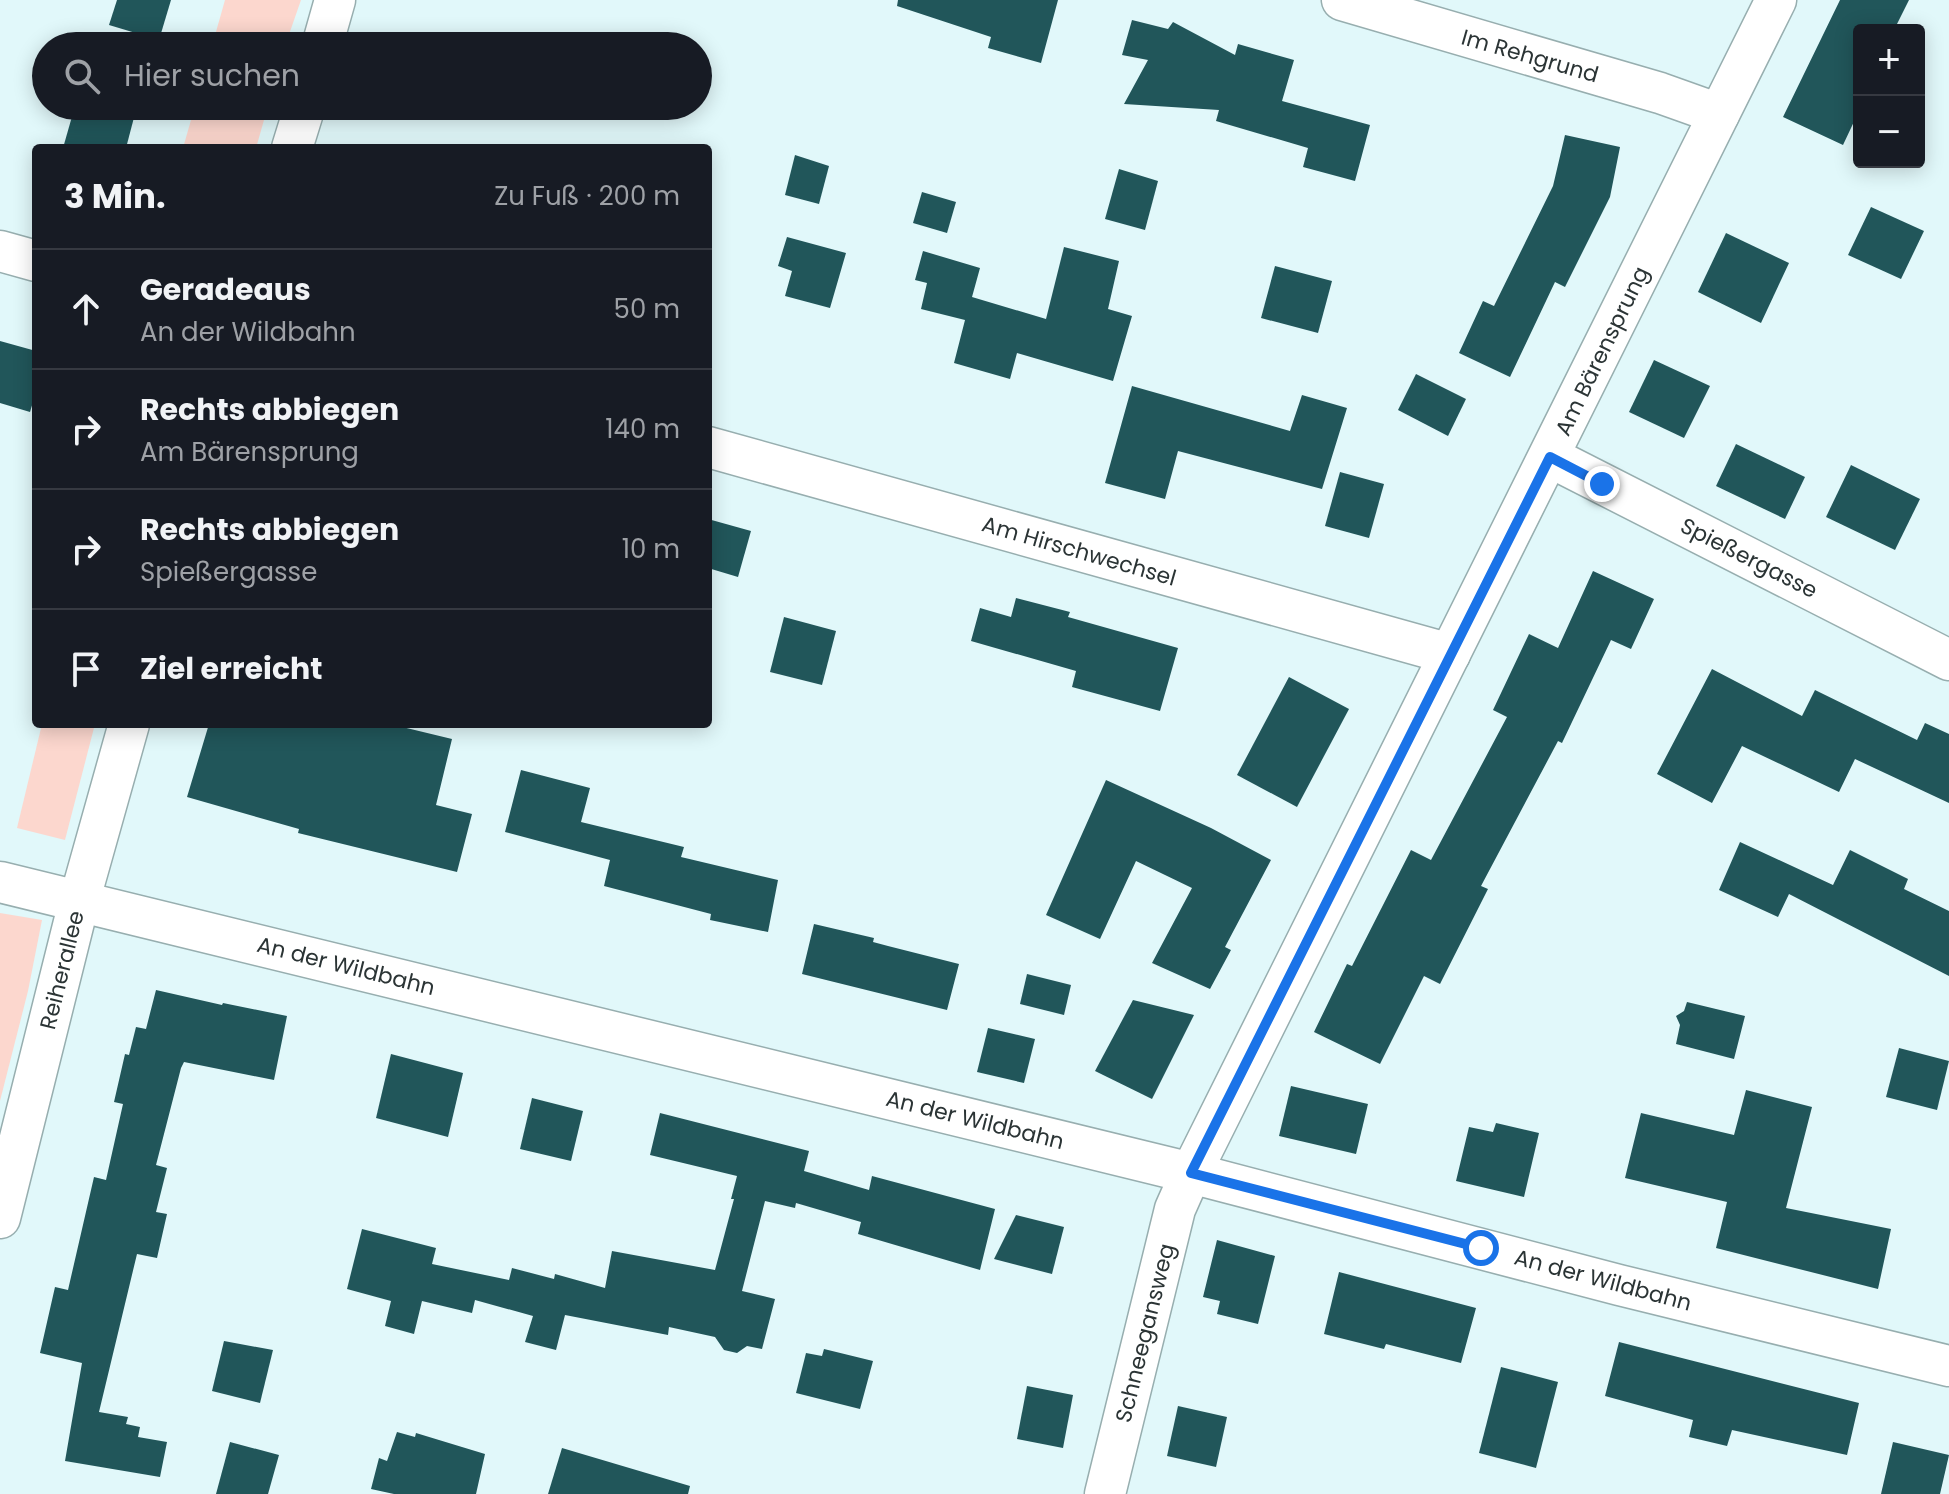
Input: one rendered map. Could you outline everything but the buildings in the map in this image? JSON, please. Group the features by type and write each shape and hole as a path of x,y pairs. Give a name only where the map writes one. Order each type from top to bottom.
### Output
{"street":[{"path":"326,32 335,0"},
{"name":"Im Rehgrund","path":"1342,0 1660,93 1719,114"},
{"name":"Am Bärensprung","path":"1191,1173 1776,0"},
{"path":"293,144 301,120"},
{"path":"0,251 32,260"},
{"name":"Am Hirschwechsel","path":"712,448 1450,654"},
{"name":"Spießergasse","path":"1550,457 1949,660"},
{"name":"Reiherallee","path":"0,1218 79,902 128,728"},
{"name":"An der Wildbahn","path":"0,882 1191,1173 1619,1285 1949,1366"},
{"name":"Schneegansweg","path":"1105,1494 1175,1209 1191,1173"}],"shaded area":[{"path":"225,0 301,0 290,32 216,32"},
{"path":"191,120 264,120 257,144 184,144"},
{"path":"41,728 94,728 65,840 17,828"},
{"path":"0,913 42,920 28,991 0,1101"}],"route":[{"path":"1481,1248 1191,1173 1550,457 1602,484"}]}
